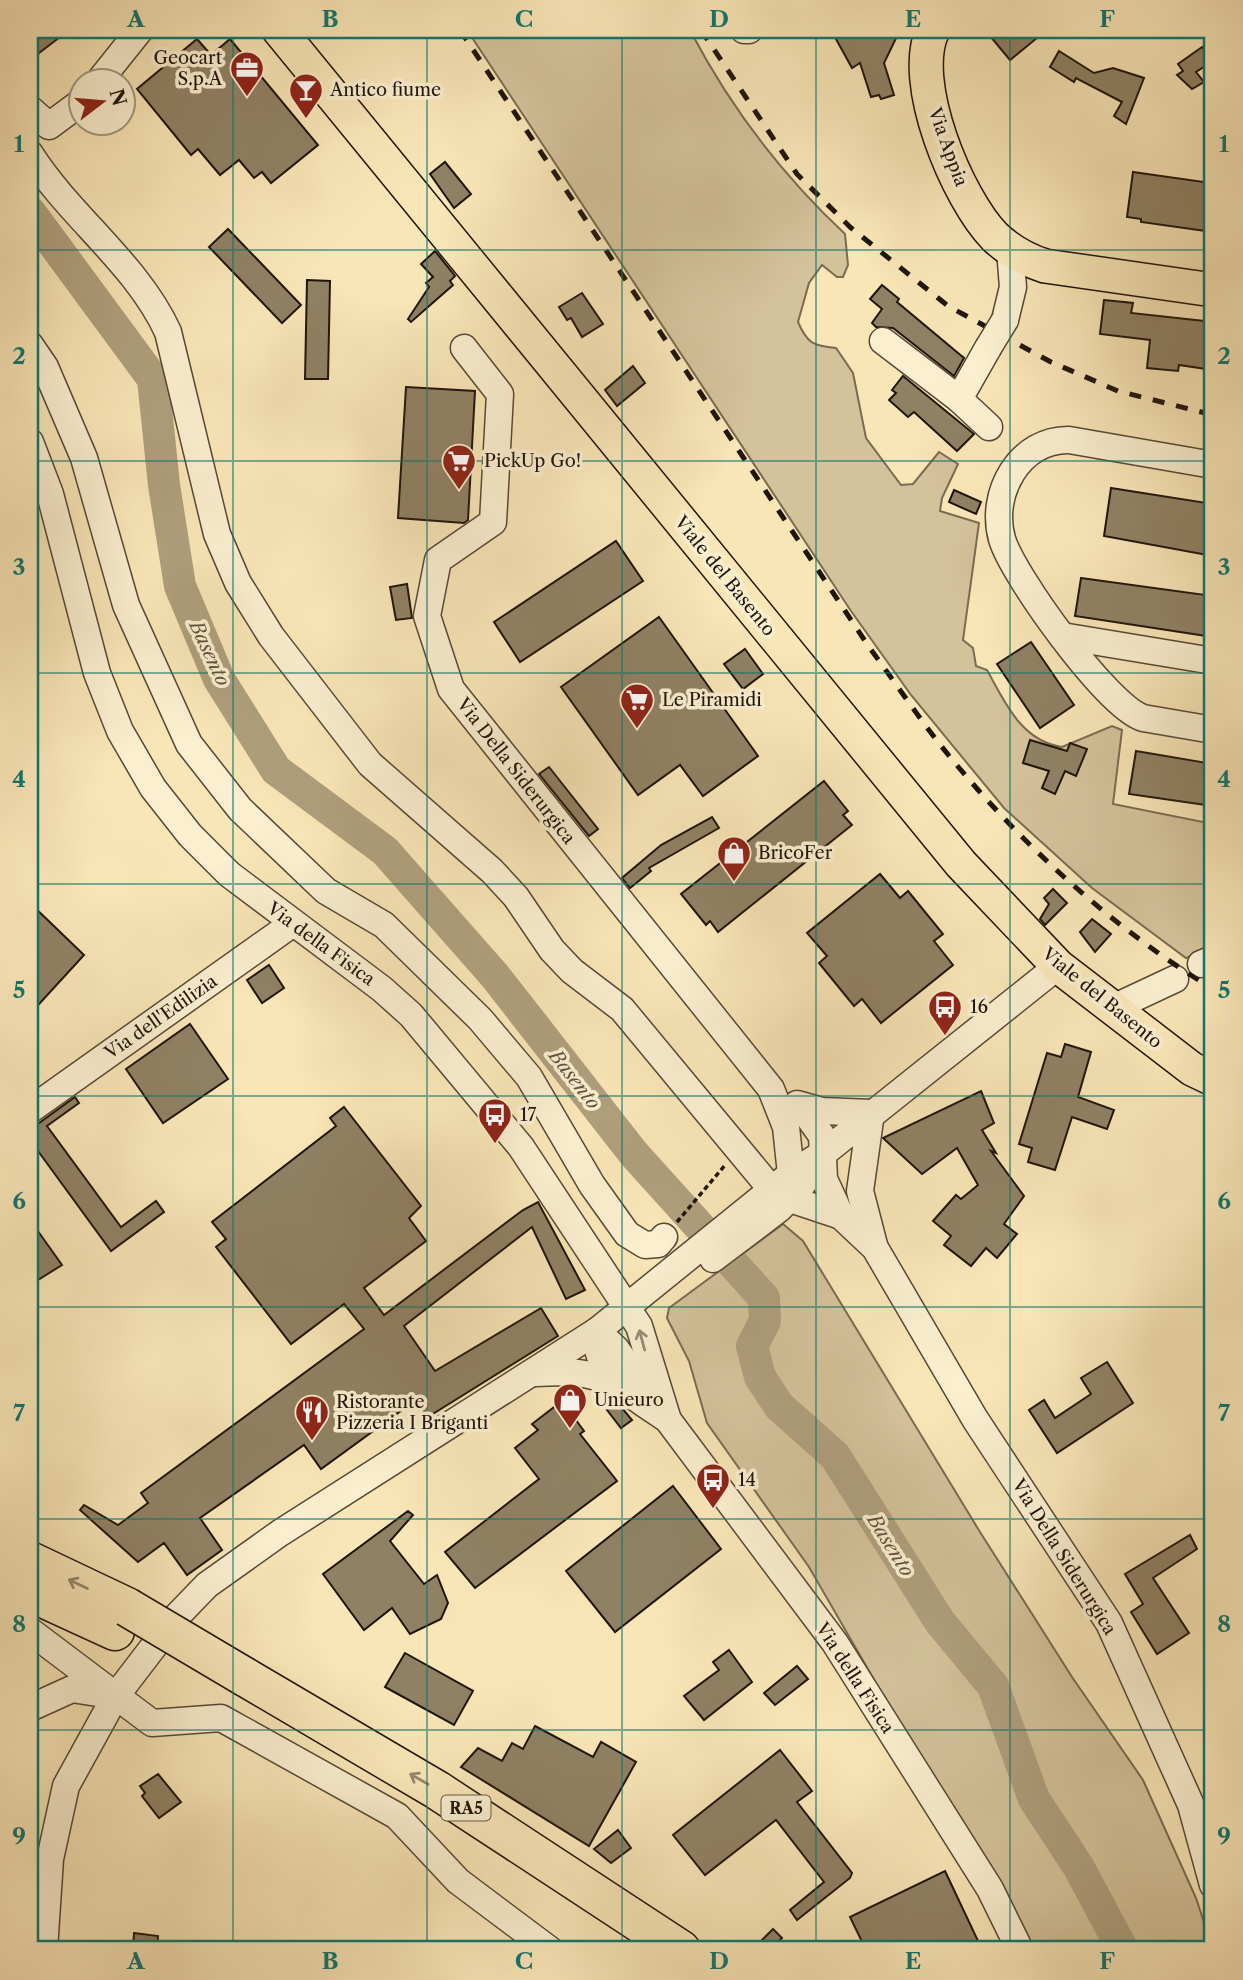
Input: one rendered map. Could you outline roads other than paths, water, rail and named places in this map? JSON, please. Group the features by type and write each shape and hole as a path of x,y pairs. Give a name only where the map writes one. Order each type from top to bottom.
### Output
{"highway":[{"name":"RA5","path":"30,1561 121,1619 238,1687 641,1950"},
{"name":"RA5","path":"30,1592 121,1619"},
{"name":"RA5","path":"238,1687 437,1790 681,1950"}],"main road":[{"name":"Viale del Basento","path":"279,30 961,864 1058,966 1192,1069 1213,1079"},
{"name":"Via Appia","path":"933,30 927,44 925,71 947,152 980,219 1010,250 1026,260 1071,272 1213,290"}],"street":[{"path":"111,66 140,30"},
{"path":"66,112 34,134 48,183 124,267 161,317 168,332 217,534 238,583 271,636 370,764 508,888 552,950 572,971 622,1009 775,1197"},
{"path":"959,399 1005,320 1013,287 1010,250"},
{"path":"883,341 959,399 989,427"},
{"path":"30,345 45,368 83,458 126,605 189,744 240,809 326,891 384,925 480,1019 528,1077 592,1185 627,1234 645,1245 659,1244 664,1237"},
{"name":"Via Della Siderurgica","path":"464,348 500,394 494,522 438,560 427,616 451,689 794,1117 817,1126 825,1152 824,1179 841,1216 875,1248"},
{"path":"1213,465 1060,439 1032,449 1016,463 999,521 1007,554 1062,636 1110,695 1133,714 1213,730"},
{"name":"Via della Fisica","path":"30,442 50,494 93,663 112,713 135,760 172,813 209,855 292,924 382,989 411,1015 448,1056 521,1147 639,1326 668,1420"},
{"path":"1062,636 1213,661"},
{"name":"Via dell'Edilizia","path":"30,1110 292,924"},
{"path":"44,1950 50,1859 66,1786 115,1697 177,1616 207,1585 280,1533 533,1373 661,1288 775,1197 871,1113 1058,966"},
{"path":"1111,1009 1175,979"},
{"name":"Via Della Siderurgica","path":"794,1117 871,1113 860,1191"},
{"path":"775,1197 794,1117"},
{"name":"Via Della Siderurgica","path":"825,1152 845,1169 860,1191 875,1248 975,1419 1109,1623 1191,1805 1213,1885"},
{"name":"Via Della Siderurgica","path":"775,1197 841,1216"},
{"path":"597,1331 616,1349 668,1420"},
{"name":"Via della Fisica","path":"597,1331 595,1345 600,1358 618,1385 668,1420 835,1643 990,1889 1020,1950"},
{"path":"533,1373 580,1371 618,1385"},
{"path":"30,1631 152,1723 221,1718 397,1816 458,1881 550,1950"},
{"path":"30,1708 72,1689 115,1697"}],"waterway":[{"name":"Basento","path":"30,212 153,379 164,485 180,586 219,679 276,770 385,851 495,976 634,1154 764,1298 765,1321 752,1346 760,1377 779,1406 835,1456 940,1622 993,1686 1034,1799 1078,1866 1123,1950"}],"railway":[{"path":"460,30 869,647 938,742 998,812 1065,878 1137,937 1213,989"},
{"path":"701,30 797,174 850,227 948,306 1051,362 1118,391 1213,415"}],"place":[{"name":"Geocart S.p.A","path":"247,98"},
{"name":"Antico fiume","path":"306,120"},
{"name":"PickUp Go!","path":"459,491"},
{"name":"Le Piramidi","path":"637,730"},
{"name":"BricoFer","path":"734,883"},
{"name":"16","path":"945,1037"},
{"name":"17","path":"495,1145"},
{"name":"Unieuro","path":"570,1430"},
{"name":"Ristorante Pizzeria I Briganti","path":"312,1442"},
{"name":"14","path":"713,1510"}]}
